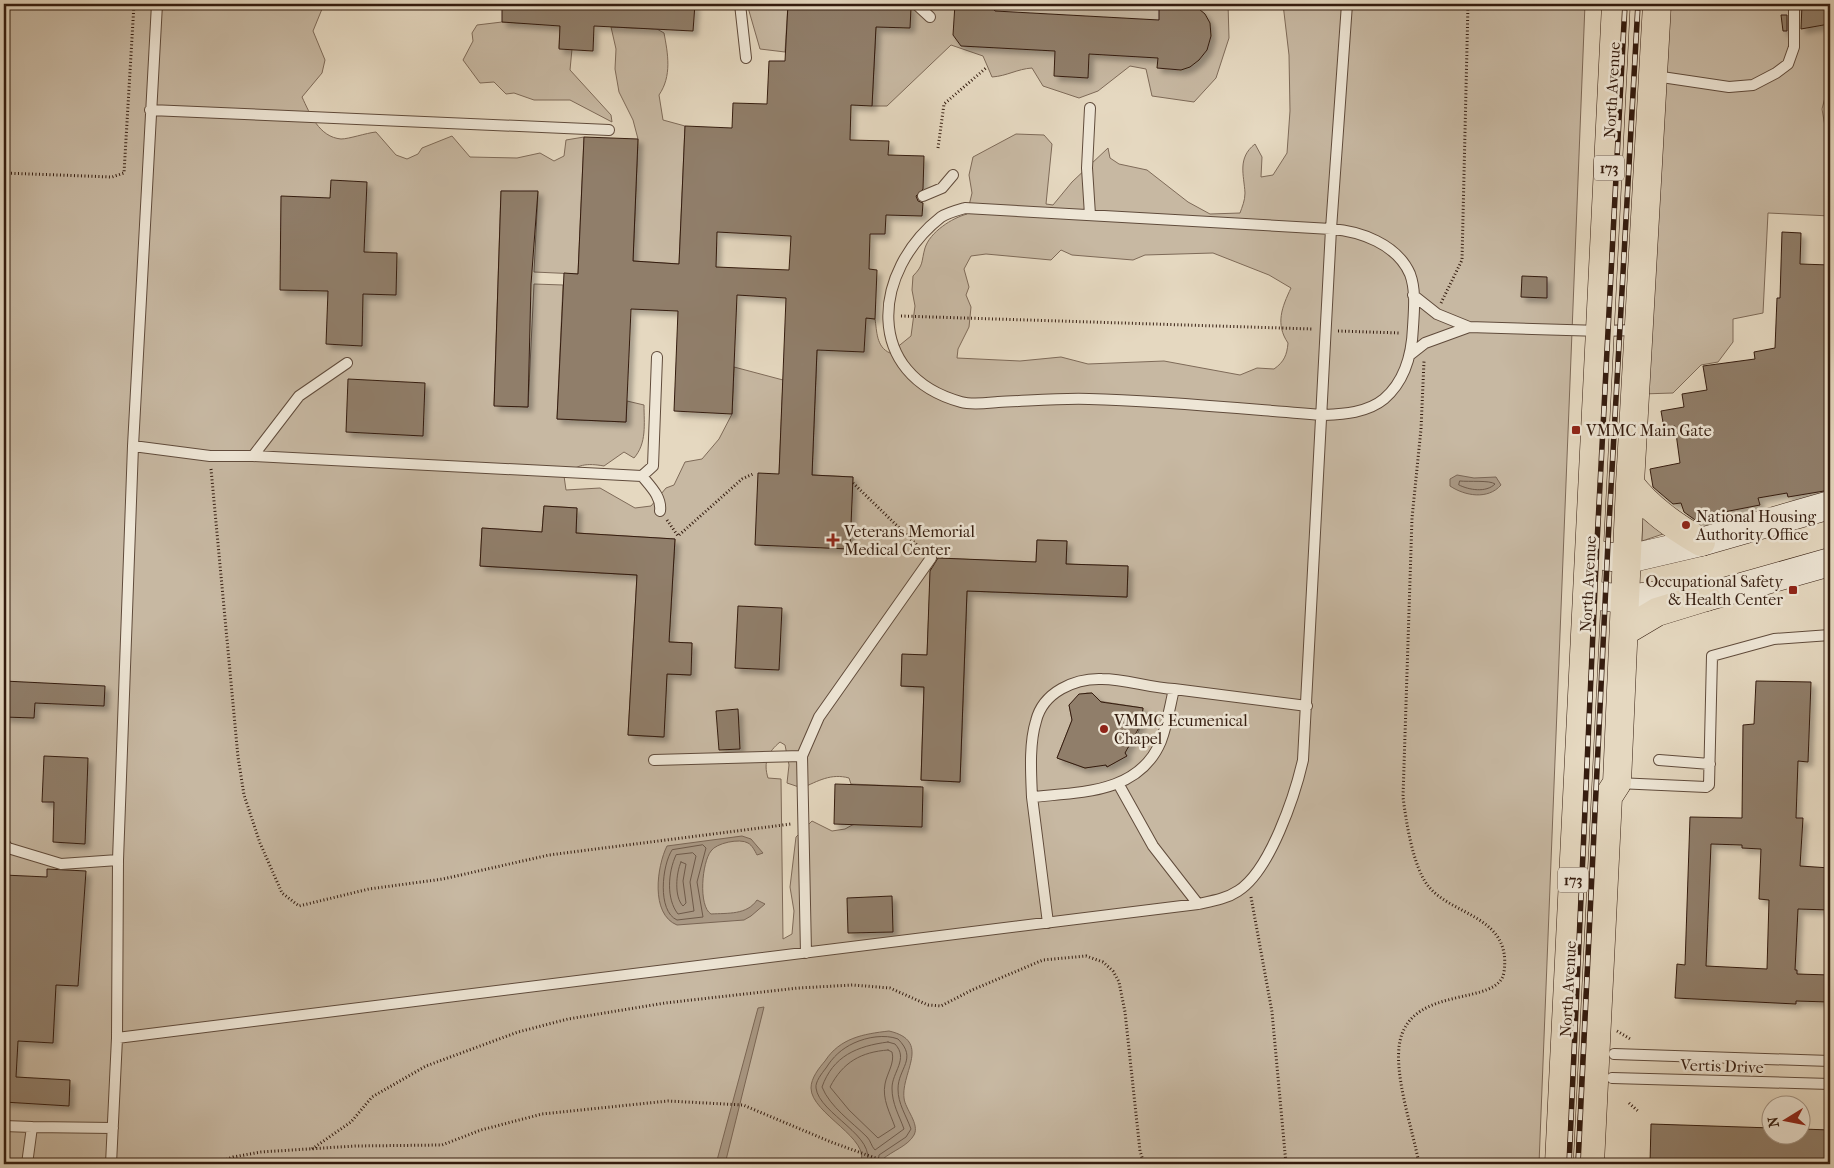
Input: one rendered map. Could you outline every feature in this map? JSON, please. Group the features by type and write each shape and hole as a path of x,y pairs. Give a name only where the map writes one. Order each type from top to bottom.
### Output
{"main road":[{"name":"North Avenue","path":"1559,1164 1616,4"},
{"name":"North Avenue","path":"1607,1164 1611,1053 1608,797 1618,783 1630,484 1657,4"},
{"path":"1630,484 1641,499 1658,514 1701,542"},
{"path":"1590,554 1628,559 1701,542 1830,505"},
{"path":"1625,631 1657,612 1830,562"},
{"path":"1588,595 1626,599 1652,596 1706,597"},
{"name":"North Avenue","path":"1590,1164 1611,1053"}],"lane":[{"path":"111,1164 116,1038 118,860 133,446 157,4"},
{"path":"740,4 746,58"},
{"path":"916,4 930,17"},
{"path":"116,1038 1198,904 1222,899 1239,891 1250,881 1275,839 1295,794 1303,760 1323,414 1331,229 1347,4"},
{"path":"1653,76 1729,87 1753,85 1776,73 1788,64 1794,48 1794,4"},
{"path":"1090,108 1087,168 1090,215"},
{"path":"150,110 609,130"},
{"path":"923,196 942,188 953,175"},
{"path":"966,208 1331,229 1365,236 1386,247 1409,273 1414,295 1411,354 1398,384 1383,400 1352,412 1323,414 1088,399 961,402 924,385 904,368 891,343 887,316 891,288 896,275 913,247 942,216 966,208"},
{"path":"1414,295 1437,314 1469,327 1601,332 1640,330"},
{"path":"1411,354 1425,343 1469,327"},
{"path":"133,446 210,456 253,456 642,476 653,466 657,357"},
{"path":"253,456 299,396 347,363"},
{"path":"642,476 656,493 661,505 660,511"},
{"path":"806,953 802,756 819,717 931,558"},
{"path":"1618,783 1706,787 1710,781 1712,656 1774,639 1830,635"},
{"path":"1048,923 1032,797 1031,768 1036,720 1054,694 1069,684 1084,679 1102,678 1307,706"},
{"path":"1032,797 1119,784 1139,772 1156,751 1161,740 1174,689"},
{"path":"654,760 802,756"},
{"path":"1658,760 1710,764"},
{"path":"1119,784 1153,846 1198,904"},
{"path":"4,843 8,848 61,864 118,860"},
{"name":"Vertis Drive","path":"1611,1053 1830,1061"},
{"name":"Vertis Drive","path":"1611,1053 1830,1084"},
{"path":"4,1126 113,1128"},
{"path":"27,1164 32,1127"}],"path":[{"path":"4,173 112,177 124,173 134,4"},
{"path":"1437,314 1462,260 1468,4"},
{"path":"938,148 944,104 986,68"},
{"path":"887,316 1413,334"},
{"path":"1419,1164 1399,1062 1400,1041 1405,1027 1422,1009 1441,1001 1466,996 1496,986 1504,974 1501,946 1493,932 1480,919 1436,895 1428,885 1420,869 1406,818 1403,797 1412,518 1421,430 1425,343"},
{"path":"210,456 233,704 244,795 260,843 282,893 299,906 369,889 443,878 549,854 802,823"},
{"path":"660,511 678,536 742,479 753,474"},
{"path":"853,483 931,558"},
{"path":"1250,881 1272,1012 1286,1164"},
{"path":"312,1149 352,1122 372,1097 426,1066 518,1032 568,1019 665,1003 798,988 853,985 890,988 928,1005 941,1006 1043,960 1086,956 1103,962 1114,971 1119,982 1125,1012 1140,1151 1144,1164"},
{"path":"214,1164 248,1154 312,1149 442,1145 517,1120 573,1109 668,1101 743,1105 860,1153 892,1164"},
{"path":"1629,1103 1639,1112"}],"shaded area":[{"path":"4,4 321,4 322,9 313,31 325,60 322,73 302,97 316,124 327,134 344,139 376,132 396,155 407,159 418,154 422,148 452,136 470,157 517,158 540,153 554,161 564,156 566,140 584,137 578,274 534,272 538,192 501,191 494,405 528,407 534,284 563,285 557,419 626,422 627,401 644,405 643,440 634,458 624,452 604,466 587,465 578,467 564,476 566,490 600,488 635,508 651,506 666,488 674,485 685,462 702,459 719,439 732,414 734,367 783,380 779,474 755,544 849,549 853,477 812,475 817,350 866,318 875,319 880,343 890,353 911,336 915,306 912,290 913,276 921,266 928,242 937,231 948,222 967,214 972,193 969,175 973,157 1016,134 1044,135 1052,144 1046,204 1053,205 1072,182 1108,148 1110,158 1119,164 1147,170 1188,202 1210,214 1240,213 1245,196 1243,167 1249,149 1255,144 1262,157 1261,177 1273,175 1287,153 1290,111 1289,55 1283,4 1585,4 1539,1164 4,1164","holes":["1061,250 1072,255 1133,260 1145,255 1213,253 1269,275 1291,288 1281,316 1282,329 1288,343 1286,355 1283,361 1274,369 1257,368 1240,375 1164,361 1088,364 1061,357 1020,361 957,358 958,349 969,327 971,307 966,295 969,287 964,269 971,256 986,254 1051,260","544,506 577,508 576,533 675,539 669,642 692,643 690,675 667,674 663,737 628,735 637,575 480,566 482,528 542,532","1037,540 1067,541 1066,564 1128,566 1127,597 967,591 960,782 921,780 924,687 901,686 902,655 927,655 931,558 1036,562","1092,693 1098,701 1143,708 1142,720 1133,742 1125,751 1126,756 1107,767 1105,764 1085,768 1057,758 1072,720 1069,705 1079,695","780,742 785,745 789,765 787,783 802,788 825,778 836,776 849,778 851,784 921,787 845,829 832,831 812,821 796,837 790,887 794,911 792,934 783,939 781,779 768,778 766,762 772,750"]},
{"path":"747,4 788,4 785,52 760,49"},
{"path":"877,4 1228,4 1229,38 1216,78 1194,102 1152,96 1146,69 1130,66 1098,91 1079,98 1043,86 1032,68 992,77 983,56 951,45 887,106 872,106"},
{"path":"1666,4 1830,4 1830,78 1822,109 1830,156 1830,216 1768,213 1763,313 1733,319 1733,342 1718,362 1701,365 1673,393 1642,394"},
{"path":"502,22 560,25 559,48 572,49 570,70 611,115 612,122 570,100 534,100 514,93 506,94 494,82 480,83 463,60 473,41 472,33 477,25"},
{"path":"611,27 657,29 664,33 668,65 666,80 659,95 663,120 685,126 679,264 633,261 638,139 633,120 619,92 615,69 616,49"},
{"path":"1642,510 1666,533 1642,541"}],"water":[{"path":"1457,475 1474,478 1496,477 1501,485 1496,490 1483,495 1469,494 1450,486 1450,479"},
{"path":"742,836 751,839 763,853 757,855 749,844 740,841 734,841 714,848 705,864 704,902 711,914 743,911 757,900 765,904 744,920 677,925 668,919 659,900 658,889 663,855 667,846"},
{"path":"764,1007 725,1164 716,1164 758,1008"},
{"path":"889,1031 902,1036 909,1042 912,1050 904,1088 904,1098 914,1121 915,1131 908,1142 883,1159 883,1164 860,1164 862,1155 858,1145 820,1107 814,1098 811,1084 818,1070 831,1053 845,1042 861,1036"}],"building":[{"path":"502,4 695,4 693,31 594,26 593,51 559,49 560,26 502,22"},
{"path":"788,4 909,4 911,8 910,28 876,27 872,106 851,105 850,140 889,141 888,155 924,156 923,189 916,196 918,201 923,203 922,216 886,215 885,234 870,234 869,269 877,270 875,319 866,318 864,352 817,350 812,475 853,477 850,549 755,545 758,473 779,474 786,298 737,295 732,414 674,411 678,311 631,309 626,422 557,419 564,273 578,274 584,137 638,139 633,261 679,264 685,126 732,128 733,103 767,104 769,61 785,61","holes":["717,232 791,236 789,270 716,267"]},
{"path":"955,4 990,4 995,11 1159,20 1159,4 1193,4 1205,14 1210,23 1211,36 1207,50 1199,60 1190,67 1181,70 1157,68 1158,58 1089,54 1088,78 1054,76 1055,51 961,46 953,35"},
{"path":"1802,4 1828,4 1829,24 1801,29"},
{"path":"1781,15 1787,15 1787,31 1783,31"},
{"path":"331,180 367,182 364,252 397,253 396,295 363,294 362,346 326,344 328,291 280,290 281,196 330,198"},
{"path":"501,191 538,191 531,284 528,407 494,406"},
{"path":"1782,232 1801,233 1800,264 1830,265 1830,490 1788,497 1787,493 1758,498 1760,505 1719,513 1710,517 1710,519 1698,522 1684,512 1681,503 1673,504 1653,487 1650,469 1680,463 1675,426 1664,428 1661,411 1684,407 1682,394 1707,390 1703,366 1755,359 1754,352 1775,348 1777,298 1780,298"},
{"path":"1522,276 1547,277 1547,298 1521,297"},
{"path":"348,379 425,383 423,436 346,432"},
{"path":"544,506 577,508 576,533 675,539 669,642 692,643 691,675 667,674 664,737 628,735 637,575 480,566 482,528 542,532"},
{"path":"1037,540 1067,541 1066,564 1128,566 1127,597 967,591 960,782 921,780 924,687 901,686 902,654 927,655 930,571 938,558 1036,562"},
{"path":"738,606 782,608 779,670 735,668"},
{"path":"4,681 105,686 104,706 35,703 34,718 4,717"},
{"path":"1756,681 1811,682 1808,762 1798,761 1796,818 1803,818 1800,866 1830,868 1830,910 1798,909 1795,970 1797,970 1797,974 1830,975 1829,1002 1796,1001 1796,1004 1675,998 1677,964 1685,965 1690,817 1742,818 1743,725 1754,724","holes":["1711,844 1742,845 1742,848 1761,849 1759,899 1769,900 1767,969 1706,966"]},
{"name":"VMMC Ecumenical Chapel","path":"1092,693 1101,702 1143,708 1141,724 1125,753 1127,756 1107,767 1106,765 1085,768 1057,758 1072,720 1069,705 1079,694"},
{"path":"738,709 740,749 719,750 716,711"},
{"path":"44,756 88,758 85,844 53,842 54,802 42,802"},
{"path":"835,784 923,787 922,827 834,824"},
{"path":"47,869 86,871 78,986 56,985 53,1043 18,1041 16,1077 70,1080 69,1106 4,1102 4,875 47,877"},
{"path":"892,896 893,932 848,933 847,898"},
{"path":"1651,1124 1762,1128 1762,1146 1812,1146 1812,1129 1830,1130 1830,1164 1650,1164"}],"railway":[{"path":"1569,1164 1597,543 1625,4"},
{"path":"1578,1164 1608,542 1638,4"}],"place":[{"name":"VMMC Main Gate","path":"1576,430"},
{"name":"National Housing Authority Office","path":"1686,525"},
{"name":"Veterans Memorial Medical Center","path":"833,540"},
{"name":"Occupational Safety & Health Center","path":"1793,590"},
{"name":"VMMC Ecumenical Chapel","path":"1104,729"}]}
